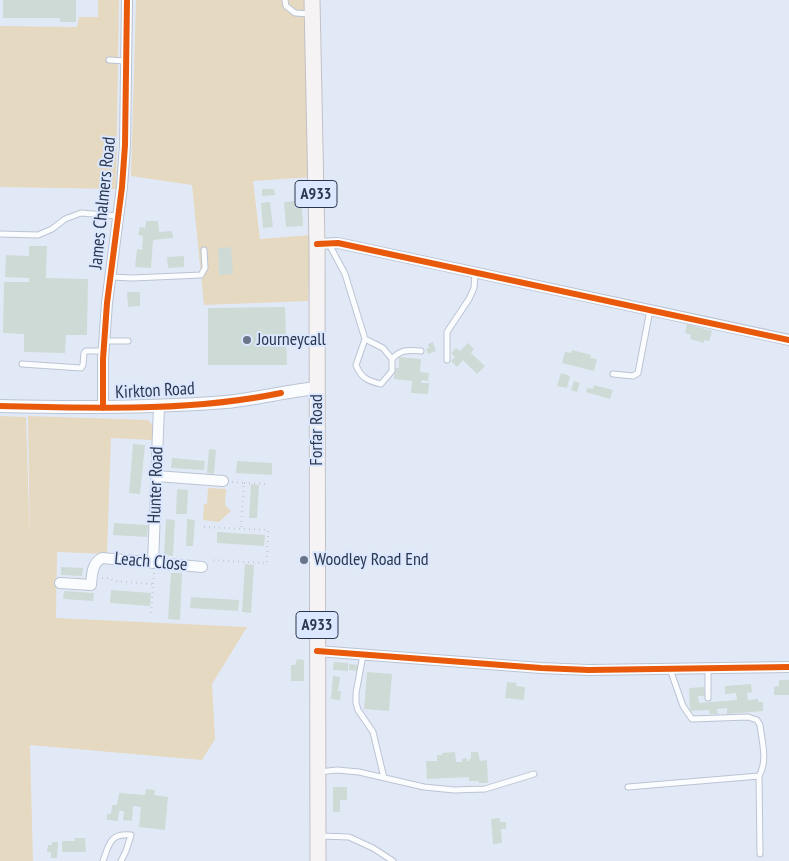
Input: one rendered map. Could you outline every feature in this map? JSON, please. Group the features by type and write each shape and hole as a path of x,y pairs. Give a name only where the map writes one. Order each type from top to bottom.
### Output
{"main road":[{"name":"Forfar Road","path":"312,7 323,244 317,388 318,861"}],"street":[{"name":"James Chalmers Road","path":"103,408 104,346 125,145 127,0"},
{"path":"323,244 338,243 789,340"},
{"name":"Kirkton Road","path":"0,406 103,408 159,406 228,402 317,388"},
{"name":"Hunter Road","path":"154,563 159,406"},
{"path":"156,476 223,481"},
{"name":"Leach Close","path":"60,583 91,585 94,566 102,558 154,563 202,563"},
{"path":"317,651 589,670 789,667"}],"lane":[{"path":"285,0 286,6 295,13 312,7"},
{"path":"109,60 126,61"},
{"path":"0,234 38,235 52,229 65,219 81,213 119,216"},
{"path":"323,244 345,274 365,339 356,365 360,375 370,382 381,384 392,371 392,359 383,348 365,339"},
{"path":"110,277 133,278 201,275 205,268 204,250"},
{"path":"446,360 447,332 470,299 474,288 474,272"},
{"path":"613,374 633,376 638,372 650,310"},
{"path":"22,364 81,368 86,351 128,341"},
{"path":"392,359 398,353 405,350 421,352"},
{"path":"363,655 356,702 358,710 373,732 384,778"},
{"path":"670,668 683,706 692,719 748,717 757,720 760,725 764,761 763,769 759,776 760,854"},
{"path":"708,668 708,698"},
{"path":"319,772 337,770 359,772 424,787 454,790 485,789 534,774"},
{"path":"628,787 759,776"},
{"path":"103,861 109,844 115,837 121,834 131,835 121,861"},
{"path":"318,836 349,837 373,848 393,861"}],"path":[{"path":"223,481 269,484"},
{"path":"241,529 244,483"},
{"path":"202,563 267,563 268,530 204,527"},
{"path":"151,614 154,563"},
{"path":"92,577 153,584"}],"shaded area":[{"path":"98,0 119,0 116,189 0,187 0,26 77,27 79,17 98,17"},
{"path":"136,0 307,0 310,177 253,181 260,239 311,235 308,301 204,305 192,185 131,176"},
{"path":"0,416 26,417 30,545 28,416 148,420 153,425 152,440 111,438 107,554 57,552 56,618 247,627 212,684 215,739 202,760 30,745 33,861 0,861"},
{"path":"208,488 226,489 225,505 231,511 219,522 203,520"}],"building":[{"path":"3,0 76,0 76,22 60,22 60,18 3,18"},
{"path":"262,189 274,189 275,195 262,196"},
{"path":"295,201 295,208 302,207 303,226 286,227 284,202"},
{"path":"270,202 273,227 263,228 261,203"},
{"path":"146,221 158,221 159,232 172,231 173,238 153,240 151,268 135,267 137,249 142,250 143,236 138,235 140,227 145,228"},
{"path":"29,246 47,246 46,278 88,279 87,335 66,335 65,353 24,352 24,334 3,333 4,282 29,282 29,278 5,277 6,255 29,256"},
{"path":"231,247 233,274 219,275 218,248"},
{"path":"184,256 184,267 168,268 167,257"},
{"path":"127,292 140,292 140,306 128,307"},
{"name":"Journeycall","path":"285,307 287,365 208,365 208,308"},
{"path":"687,324 712,331 709,341 704,340 704,343 690,339 691,335 685,333"},
{"path":"433,342 436,351 428,354 426,349 429,348 428,344"},
{"path":"468,343 474,349 471,353 485,366 477,374 463,360 457,367 451,361 455,357 451,353 456,348 460,351"},
{"path":"572,350 591,355 590,358 597,359 594,371 562,363 565,352 571,353"},
{"path":"399,357 421,359 420,372 429,373 428,381 422,380 421,383 429,383 428,394 411,393 412,381 394,379 395,368 399,368"},
{"path":"561,373 570,376 567,388 557,386"},
{"path":"574,381 580,383 577,392 571,390"},
{"path":"594,385 613,390 610,399 586,392 587,388 593,389"},
{"path":"133,444 145,445 140,494 129,493"},
{"path":"209,449 216,450 214,474 207,473"},
{"path":"172,458 205,461 204,470 171,468"},
{"path":"237,461 272,463 272,475 236,473"},
{"path":"251,484 259,485 257,518 249,518"},
{"path":"177,489 188,490 187,514 176,514"},
{"path":"166,519 175,520 173,556 164,555"},
{"path":"187,519 195,520 193,546 186,546"},
{"path":"114,523 148,525 147,537 113,535"},
{"path":"217,532 265,535 264,546 217,543"},
{"path":"245,564 254,565 251,613 242,612"},
{"path":"61,567 83,568 82,576 61,575"},
{"path":"171,573 182,573 180,620 168,619"},
{"path":"111,590 151,593 150,606 110,603"},
{"path":"64,591 94,593 93,601 63,599"},
{"path":"191,597 239,600 238,611 190,608"},
{"path":"297,659 304,660 304,681 291,681 291,665 295,665"},
{"path":"334,662 348,663 348,671 333,670"},
{"path":"349,664 358,665 357,671 349,670"},
{"path":"367,672 392,674 389,711 364,709"},
{"path":"333,676 340,677 338,691 341,691 340,700 331,699"},
{"path":"779,680 789,680 789,695 774,695 774,687 779,686"},
{"path":"507,682 517,683 516,686 525,687 524,700 505,698"},
{"path":"751,684 752,692 747,693 748,700 758,699 758,702 763,702 763,711 727,714 727,708 717,709 718,714 710,714 709,710 690,711 689,688 704,687 705,696 698,696 699,703 737,700 736,693 725,694 725,686"},
{"path":"455,752 456,762 462,762 462,759 467,758 467,761 469,761 471,759 471,752 478,752 480,761 487,760 488,783 469,781 469,777 427,779 426,761 437,761 437,755"},
{"path":"333,787 347,787 347,800 340,800 340,812 333,812"},
{"path":"146,789 155,790 154,795 168,797 165,830 139,827 141,807 133,806 132,821 123,820 124,811 119,811 118,821 107,820 107,814 111,814 112,805 117,805 119,793 145,795"},
{"path":"500,818 500,822 506,822 506,829 501,829 502,843 493,844 491,819"},
{"path":"74,838 85,838 86,852 62,852 62,841 75,841"},
{"path":"52,842 58,842 57,858 51,858 51,852 47,852 48,845 52,845"}],"cycle path":[{"path":"103,408 103,359 107,303 122,187 125,145 127,0"},
{"path":"317,244 338,243 789,340"},
{"path":"0,406 106,408 176,406 246,399 281,393"},
{"path":"317,651 589,670 789,667"}],"place":[{"name":"Journeycall","path":"247,340"},
{"name":"Woodley Road End","path":"304,560"}]}
